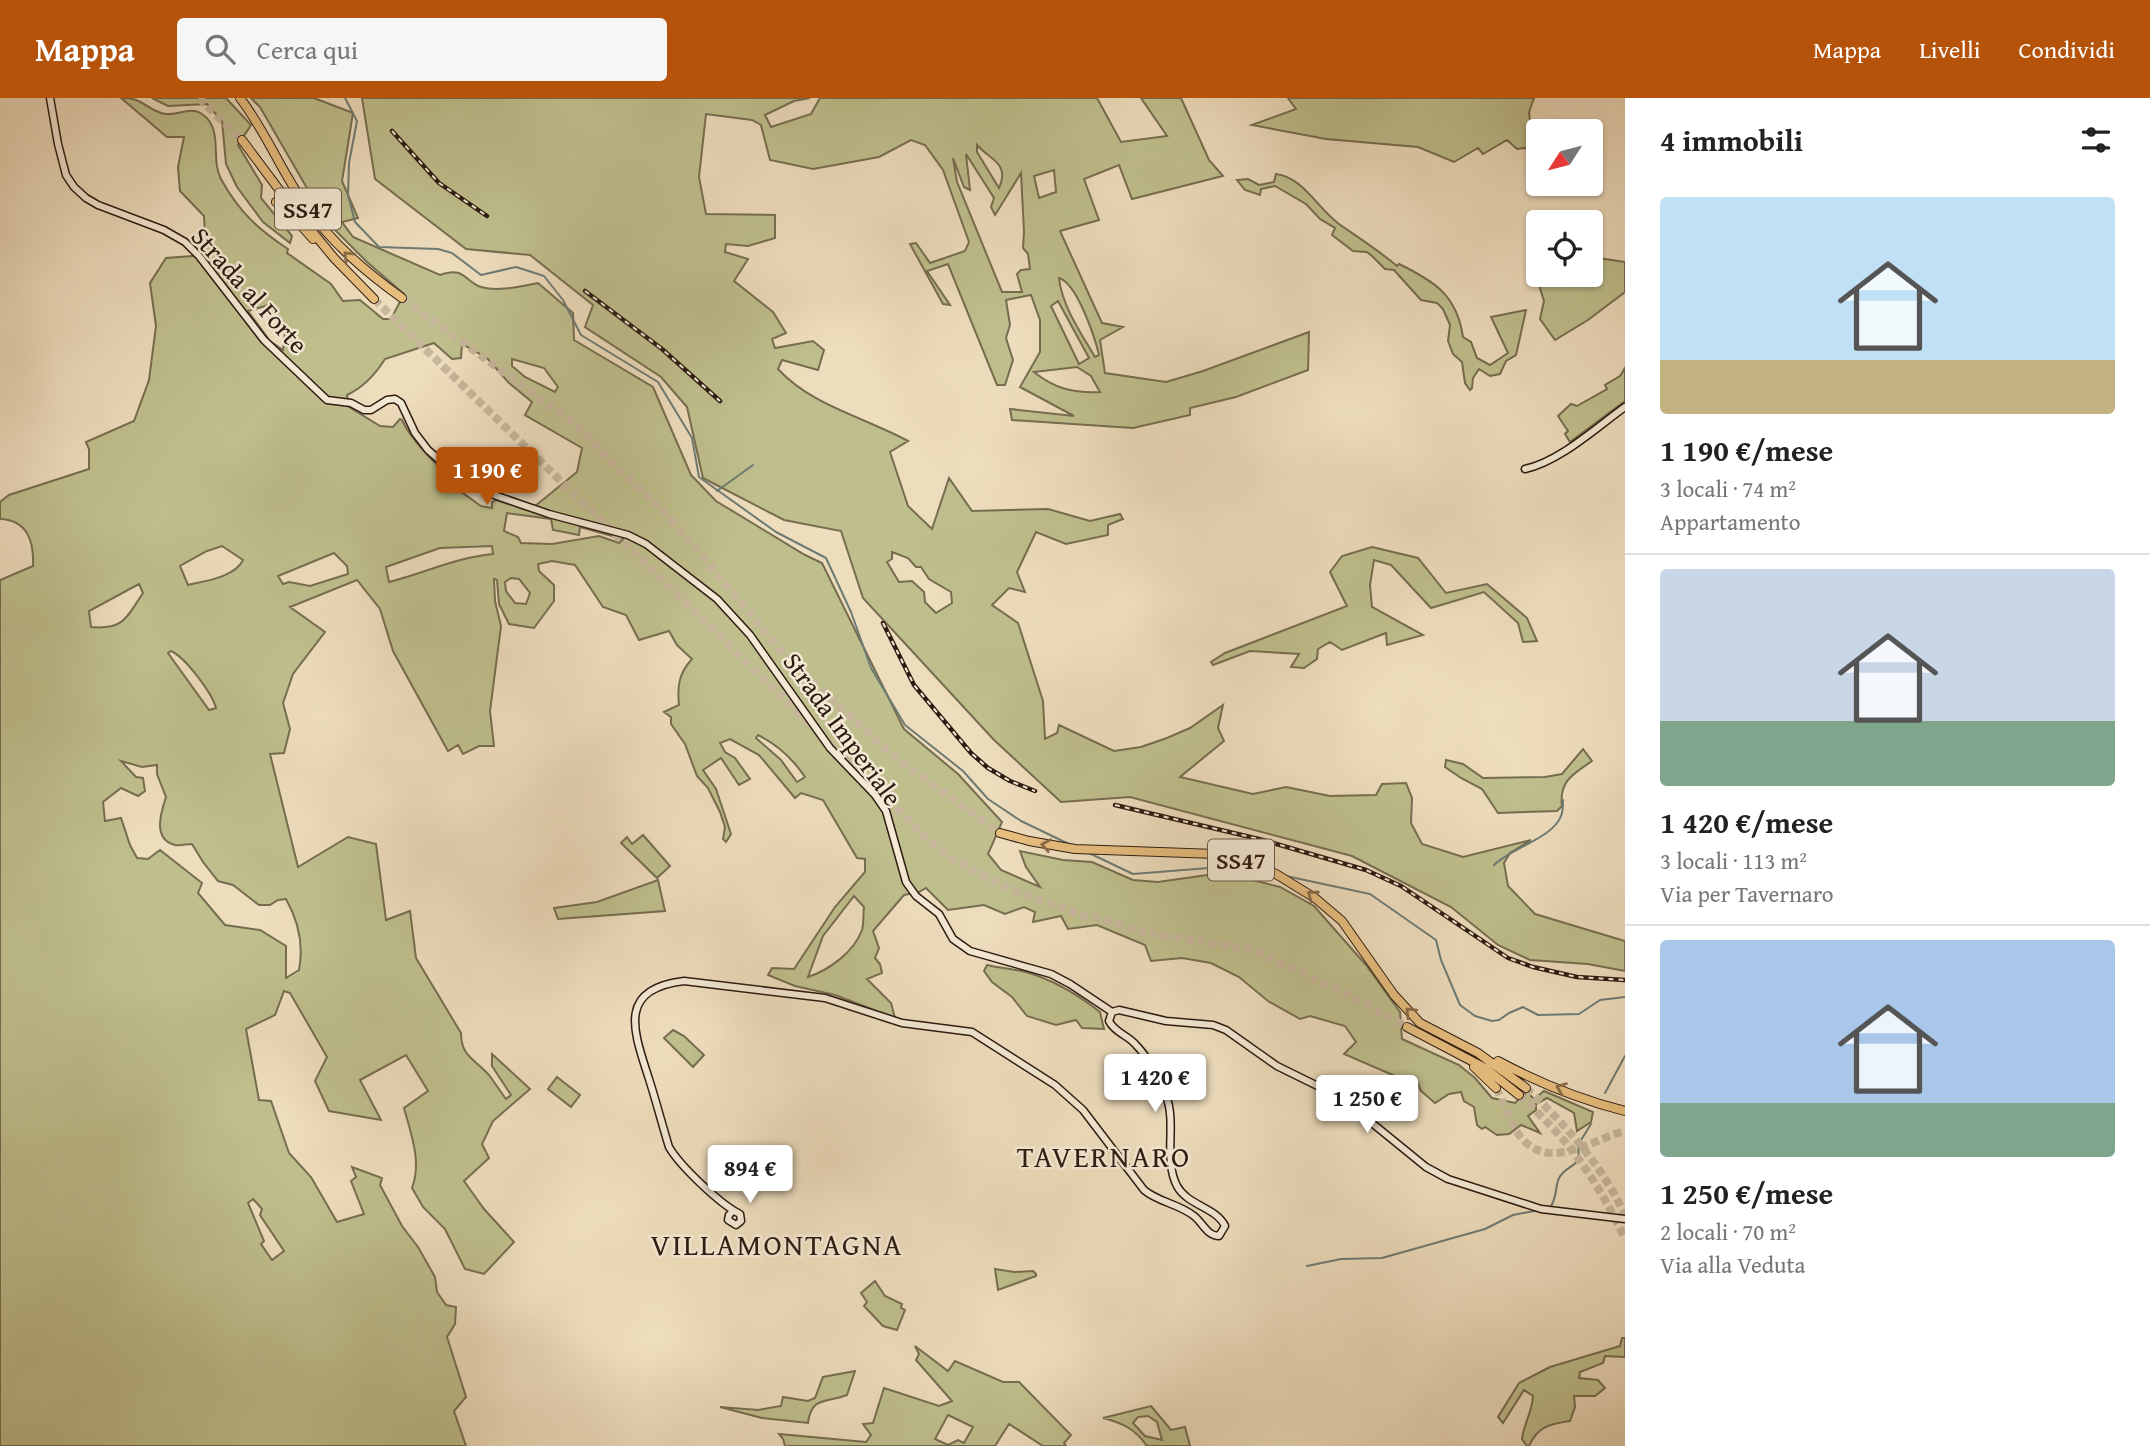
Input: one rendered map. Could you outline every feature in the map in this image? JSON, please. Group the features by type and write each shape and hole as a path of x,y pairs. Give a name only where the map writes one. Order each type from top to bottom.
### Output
{"highway":[{"name":"SS47","path":"240,98 262,129 307,208 346,254 401,298"},
{"name":"SS47","path":"242,140 334,258 374,299"},
{"path":"276,202 281,203 334,258"},
{"name":"SS47","path":"1000,832 1058,847 1216,854 1251,863 1289,881 1342,921 1394,995 1414,1017 1430,1030 1526,1088"},
{"name":"SS47","path":"1407,1027 1475,1057 1519,1095"},
{"path":"1496,1088 1474,1067 1475,1057 1625,1111"}],"street":[{"name":"Strada al Forte","path":"50,98 66,176 86,198 164,230 185,242 199,256 264,340 327,400 351,403 364,410 371,410 387,400 394,399 401,403"},
{"name":"Strada Imperiale","path":"401,403 415,433 428,450 453,472 494,495 549,514 628,535 646,544 708,591 750,635 830,748 875,795 886,811 906,882 916,896 939,914 953,939 970,951 1051,974 1112,1012"},
{"path":"1525,469 1545,462 1570,447 1625,407"},
{"path":"733,1211 677,1160 669,1147 636,1041 634,1021 639,1004 646,995 668,983 684,981 808,995 837,1001 902,1023 972,1032 1062,1091 1083,1110 1144,1191 1195,1216 1214,1237 1222,1234 1225,1226 1222,1219 1185,1196 1176,1184 1167,1099 1140,1048 1113,1028 1109,1017 1112,1012 1119,1010 1166,1021 1213,1025 1226,1030 1284,1070 1340,1097 1426,1167 1448,1179 1541,1209 1625,1219"}],"green space":[{"path":"121,98 139,101 166,114 192,111 202,114 213,128 216,163 221,179 250,219 288,249 287,253 331,284 343,301 360,300 383,319 391,319 404,294 326,221 260,107 251,98 314,98 353,113 342,181 358,218 342,222 353,237 440,275 459,273 481,287 502,289 538,283 573,313 574,340 653,387 691,475 716,501 822,563 904,729 958,774 1002,822 988,854 1001,870 1040,887 1026,867 1020,851 1063,860 1092,862 1133,880 1158,882 1207,875 1245,878 1280,887 1314,906 1366,965 1400,1012 1402,1039 1459,1065 1475,1078 1492,1098 1515,1103 1527,1092 1534,1099 1544,1091 1593,1112 1591,1122 1577,1131 1574,1113 1547,1098 1536,1104 1536,1110 1528,1116 1540,1133 1521,1125 1509,1134 1497,1135 1477,1125 1474,1107 1464,1101 1461,1092 1449,1094 1435,1103 1421,1091 1416,1079 1395,1076 1344,1054 1356,1042 1345,1026 1310,1016 1300,1019 1268,1001 1239,977 1211,963 1182,958 1151,961 1145,945 1097,925 1068,929 1061,916 1033,922 1035,912 1024,907 1005,914 984,905 948,910 926,888 904,895 873,931 879,948 875,958 882,973 867,979 891,1003 895,1018 835,995 795,986 768,975 772,968 794,969 835,907 865,872 865,859 857,858 823,800 801,793 795,798 759,755 730,739 720,743 750,779 739,785 721,758 703,770 716,789 731,834 726,842 723,839 725,827 720,812 708,788 697,776 685,744 671,724 671,717 664,712 679,705 680,680 692,659 677,645 669,631 639,640 626,615 603,607 575,565 552,561 538,564 539,571 554,585 554,601 534,628 509,624 499,604 497,580 494,579 495,601 501,626 490,711 494,746 479,746 463,754 458,745 448,751 393,651 380,609 357,580 290,607 325,632 293,674 283,703 290,729 284,753 270,754 298,867 348,837 376,844 386,920 410,911 416,958 461,1033 466,1053 489,1075 506,1099 511,1095 492,1066 492,1054 530,1089 493,1121 482,1144 489,1158 464,1181 484,1209 514,1242 484,1274 465,1269 445,1229 423,1207 412,1188 416,1158 404,1108 428,1091 406,1055 360,1080 381,1120 329,1111 315,1081 327,1057 290,993 284,991 275,1015 246,1029 259,1100 271,1101 289,1153 311,1177 337,1222 364,1214 351,1181 356,1177 352,1167 382,1178 380,1185 402,1226 435,1277 437,1292 446,1305 456,1307 455,1324 447,1337 466,1397 454,1411 466,1446 0,1446 0,580 33,566 33,557 30,541 23,528 17,523 0,519 0,502 9,495 89,469 89,449 86,442 134,421 149,380 156,326 150,283 166,258 206,255 204,216 180,191 178,167 184,137 167,137","holes":["269,305 285,332 283,350 270,341 248,311","434,343 452,359 461,358 462,344 487,358 509,383 532,402 525,415 582,448 577,472 529,511 496,500 492,502 492,508 481,506 442,478 449,475 422,449 402,420 393,427 380,426 349,407 347,395 364,384 385,359","512,359 544,368 558,387 555,392 525,377 512,366","507,513 551,519 553,530 579,535 580,527 623,539 619,543 599,536 552,544 521,543 518,537 504,531","222,546 243,560 227,574 188,585 180,566 207,551","492,546 493,554 452,562 389,582 386,567 440,548","334,553 347,566 348,574 310,586 289,582 283,584 278,576","511,578 519,579 530,593 526,604 515,603 506,591 505,582","139,584 143,593 128,616 117,624 91,627 89,611","171,651 177,655 197,676 216,708 209,710 168,653","758,735 778,748 795,764 805,777 797,782 781,760 756,738","121,761 142,767 157,765 157,774 166,797 160,824 163,837 168,842 177,845 192,844 218,881 233,885 259,905 270,905 286,899 299,933 299,970 286,978 286,946 260,930 225,925 198,893 202,883 160,850 148,859 137,858 121,818 105,821 103,802 121,788 138,796 145,791 143,778 136,777","854,896 864,907 863,927 858,938 840,959 808,977 823,936","253,1199 262,1209 260,1215 284,1251 272,1260 261,1244 264,1241 248,1203"]},
{"path":"152,98 226,98 251,125 238,145 262,185 261,198 292,236 290,243 263,222 237,187 226,164 222,121 207,104 168,106"},
{"path":"362,98 810,98 794,101 765,115 771,127 811,114 820,98 1097,98 1121,142 1167,136 1141,98 1181,98 1209,160 1223,176 1132,199 1119,165 1084,179 1099,220 1060,231 1102,323 1123,327 1100,340 1105,373 1166,382 1309,332 1308,370 1236,397 1190,408 1190,415 1133,428 1012,420 1010,409 1074,416 1020,387 1040,352 1040,320 1031,295 1006,300 1010,325 1006,338 1013,360 1005,385 997,385 948,264 927,271 950,305 943,304 910,244 916,243 930,263 965,251 969,242 943,170 925,145 911,140 879,157 813,169 770,160 761,125 752,120 706,114 699,177 706,214 775,215 775,238 748,246 726,244 725,252 748,259 734,281 773,312 786,333 772,339 775,348 813,341 824,350 818,370 782,360 778,369 822,402 908,441 890,452 908,506 932,529 949,478 972,511 1048,509 1090,521 1120,514 1123,519 1108,525 1108,535 1066,544 1036,532 1017,572 1025,592 1009,588 992,605 1018,623 1043,701 1045,739 1057,733 1059,725 1114,751 1141,747 1190,728 1223,705 1218,728 1224,741 1180,777 1253,794 1286,787 1330,796 1376,795 1382,784 1406,783 1412,798 1411,823 1422,844 1463,857 1531,840 1510,853 1504,863 1508,886 1535,914 1625,941 1625,971 1588,964 1530,960 1498,945 1451,907 1352,856 1130,797 1061,802 994,740 863,598 841,531 784,520 703,478 687,407 661,377 585,327 593,305 530,255 466,249 375,179","holes":["977,145 1000,167 1002,180 999,188 977,152","966,154 994,198 991,207 995,215 1021,173 1023,248 1028,254 1030,269 1021,270 1017,274 1022,292 1002,292 957,182 953,158 964,187 970,190","1054,170 1056,192 1039,198 1034,176","1059,278 1066,282 1079,300 1099,355 1095,357 1064,299","1058,301 1089,358 1079,364 1051,306","1077,367 1091,376 1100,392 1065,389 1034,372","892,552 908,558 916,567 921,567 929,579 951,592 952,603 936,613 925,602 924,592 912,581 899,582 887,562 892,559"]},
{"path":"1288,98 1534,98 1529,112 1530,119 1526,119 1526,148 1517,149 1507,140 1483,154 1478,148 1454,162 1418,147 1326,139 1252,125 1296,109"},
{"path":"1276,174 1286,176 1302,187 1331,218 1397,266 1399,264 1412,270 1442,291 1455,310 1463,337 1471,342 1477,358 1490,365 1508,353 1491,317 1526,310 1516,355 1506,361 1500,374 1490,376 1479,369 1470,390 1465,383 1462,362 1453,354 1448,341 1450,325 1443,309 1437,303 1421,300 1394,270 1385,269 1367,252 1353,251 1332,235 1335,228 1320,219 1306,204 1275,186 1261,189 1260,195 1245,190 1237,180 1248,179 1259,185 1274,182"},
{"path":"1603,259 1625,262 1625,292 1588,320 1555,340 1540,319 1544,301 1540,287 1603,287"},
{"path":"1625,368 1625,401 1570,442 1565,434 1568,431 1558,416 1571,404 1577,406 1607,389 1605,385 1620,376"},
{"path":"1372,547 1418,558 1446,593 1487,584 1527,618 1537,641 1523,642 1518,623 1484,592 1431,608 1391,565 1374,560 1370,585 1372,607 1423,635 1387,645 1386,633 1342,650 1330,642 1318,649 1317,659 1304,668 1291,667 1299,654 1250,651 1213,665 1211,662 1225,653 1347,606 1330,572 1342,556"},
{"path":"1583,749 1592,761 1565,784 1562,806 1557,811 1498,813 1482,789 1445,767 1446,760 1463,764 1483,778 1545,777 1562,774"},
{"path":"643,835 670,866 657,878 621,843 627,837 632,844"},
{"path":"658,880 665,911 558,919 554,908 597,902"},
{"path":"987,965 1026,972 1065,988 1100,1012 1104,1029 1082,1028 1076,1020 1056,1025 1027,1016 1012,997 992,982 984,971"},
{"path":"673,1030 684,1036 704,1055 693,1067 664,1038"},
{"path":"557,1077 580,1095 571,1107 548,1089"},
{"path":"995,1269 1033,1271 1036,1276 998,1290"},
{"path":"875,1281 885,1296 902,1304 901,1308 905,1310 897,1330 883,1326 864,1306 867,1302 861,1293"},
{"path":"1622,1338 1625,1338 1625,1357 1605,1356 1603,1363 1580,1372 1579,1378 1598,1380 1605,1388 1595,1396 1574,1396 1575,1407 1570,1421 1545,1427 1527,1446 1522,1439 1533,1396 1524,1390 1503,1423 1498,1417 1519,1383 1550,1367 1620,1346"},
{"path":"915,1346 948,1371 955,1361 1003,1382 1019,1382 1071,1435 1064,1443 1066,1446 1043,1446 1009,1424 995,1446 785,1446 779,1434 866,1442 871,1435 863,1424 873,1423 884,1388 939,1406 952,1401 916,1360 919,1354","holes":["948,1415 973,1427 964,1443 958,1440 948,1445 935,1439"]},
{"path":"855,1371 847,1395 816,1404 808,1423 762,1418 720,1407 758,1410 781,1406 783,1397 808,1401 815,1398 823,1377"},
{"path":"1151,1406 1171,1430 1185,1427 1190,1446 1147,1446 1128,1428 1103,1418","holes":["1148,1416 1157,1422 1162,1440 1145,1436 1133,1423 1138,1417"]}],"waterway":[{"path":"345,98 357,121 349,163 348,195 355,222 379,247 438,249 452,253 481,275 516,267 544,276 563,300 581,335 658,382 692,438 699,477 776,532 826,558 851,612 871,668 905,725 963,771 988,799 1021,821 1071,845"},
{"path":"717,491 753,465"},
{"path":"1494,865 1550,831 1561,816 1563,800"},
{"path":"1089,853 1133,874 1234,866 1260,871"},
{"path":"1286,876 1370,894 1436,940 1441,960 1460,1005 1475,1016 1492,1021 1499,1020 1523,1007 1538,1015 1579,1014 1600,1000 1625,997"},
{"path":"1605,1093 1625,1056"},
{"path":"1551,1206 1559,1178 1576,1162 1578,1145 1591,1124"},
{"path":"1307,1266 1341,1259 1382,1258 1485,1229 1513,1215 1534,1211"}],"tunnel":[{"path":"199,98 242,140"},
{"path":"402,298 572,422 670,518 788,659 893,756 1000,833"},
{"path":"374,299 815,729"},
{"path":"827,741 929,840 950,857 999,884 1069,911 1147,933 1251,949 1344,993 1407,1027"},
{"path":"1496,1088 1517,1132 1529,1145 1541,1151 1569,1151 1625,1131"},
{"path":"1526,1088 1594,1162 1625,1215"},
{"path":"1519,1095 1553,1128 1580,1161 1625,1239"}],"railway":[{"path":"392,131 439,183 487,216"},
{"path":"585,291 662,349 720,401"},
{"path":"883,623 914,685 971,753 988,768 1035,791"},
{"path":"1115,805 1263,840 1366,870 1401,886 1508,958 1577,977 1625,980"}],"district":[{"name":"TAVERNARO","path":"1104,1156"},
{"name":"VILLAMONTAGNA","path":"777,1244"}]}
